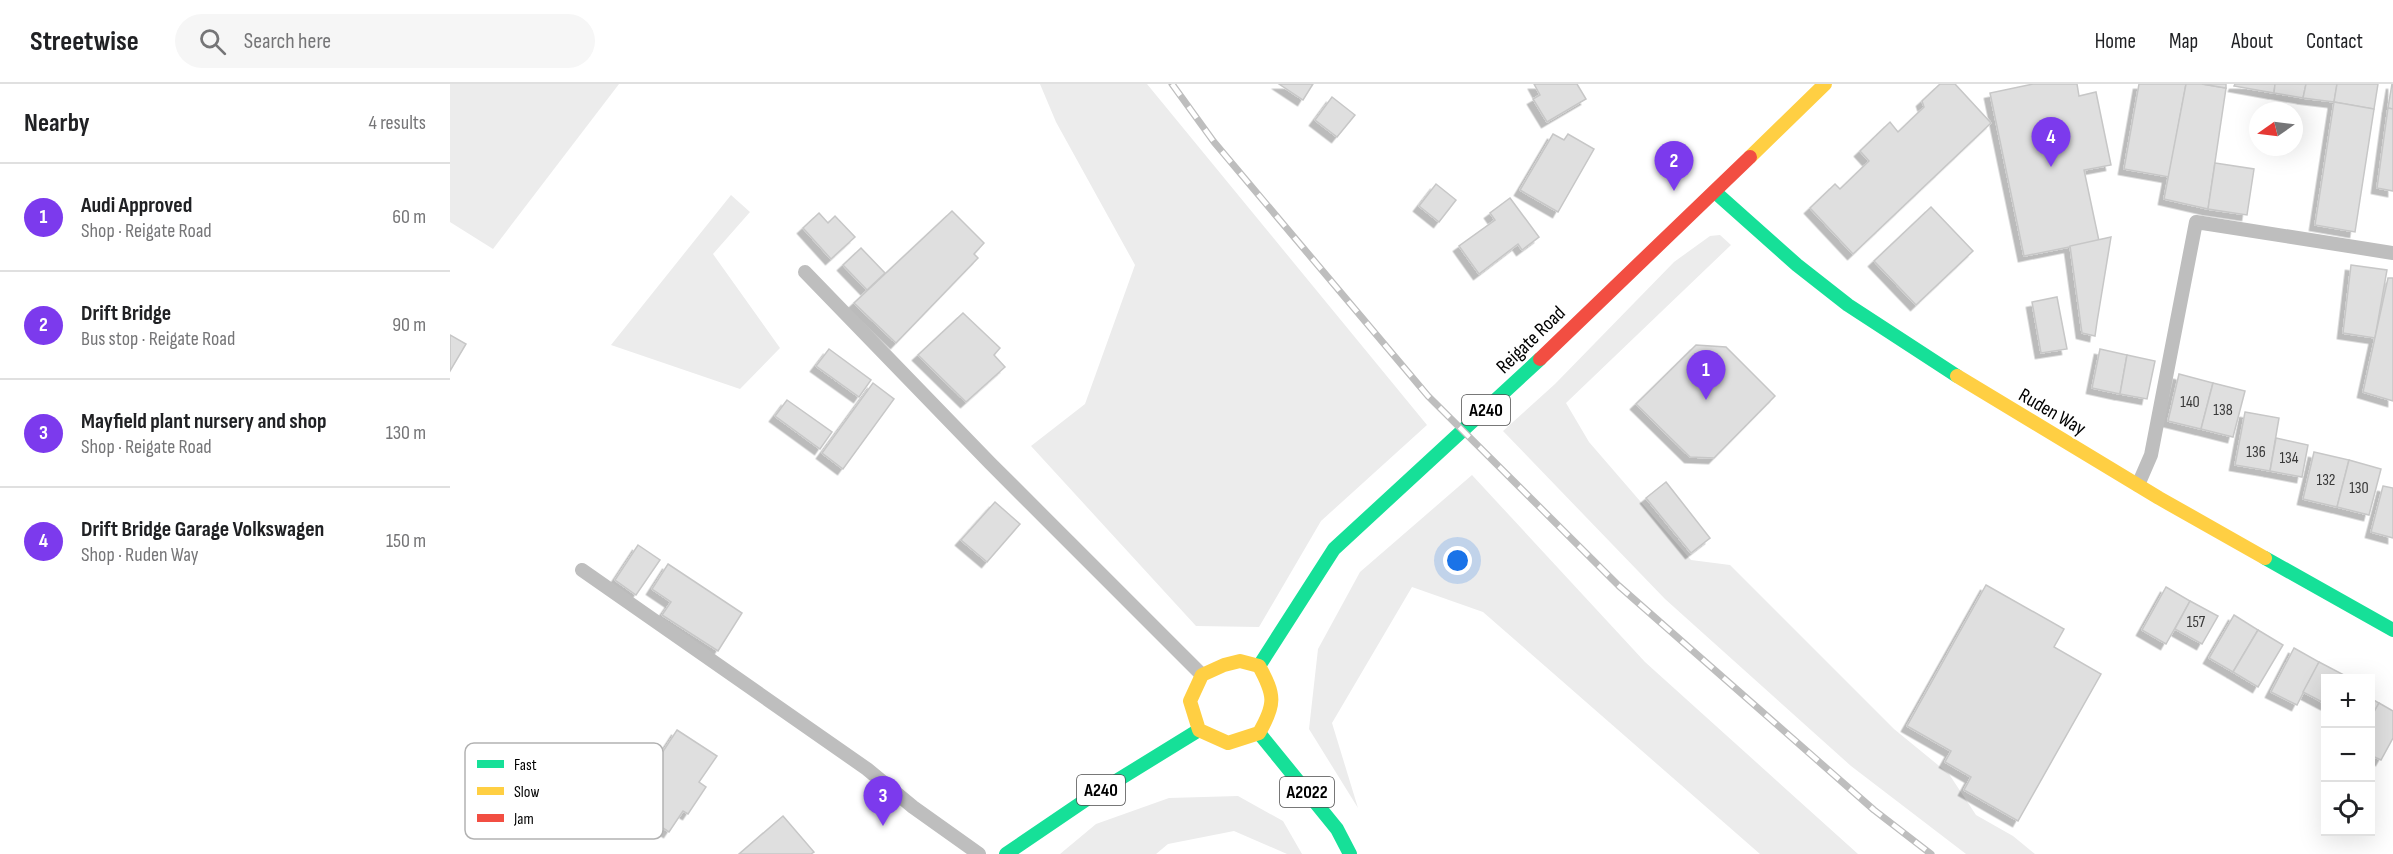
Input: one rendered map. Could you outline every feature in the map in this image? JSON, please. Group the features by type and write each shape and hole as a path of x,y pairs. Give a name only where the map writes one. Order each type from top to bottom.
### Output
{"main road":[{"name":"Reigate Road","path":"1259,666 1334,549 1522,377 1825,84"},
{"name":"Ruden Way","path":"1715,192 1797,265 1848,305 2004,406 2393,630"},
{"path":"1240,661 1259,666 1272,690 1272,712 1259,733 1228,744 1199,730 1190,700 1202,675 1224,664 1240,661"},
{"name":"A240","path":"1006,854 1087,799 1199,730"},
{"name":"A2022","path":"1259,733 1336,828 1350,854"}],"lane":[{"path":"2138,485 2151,455 2196,222 2393,253"},
{"path":"805,272 998,471 1202,675"},
{"path":"582,570 867,769 913,807 979,854"}],"shaded area":[{"path":"450,84 619,84 493,249 450,222"},
{"path":"1040,84 1147,84 1427,425 1321,521 1259,627 1196,626 1031,446 1085,404 1135,265 1056,122"},
{"path":"731,195 750,212 713,254 780,348 740,389 611,345"},
{"path":"1720,235 1731,245 1566,403 1589,442 1691,560 1730,565 1894,729 1949,774 1976,815 2013,836 2035,854 1966,854 1851,766 1665,599 1503,431 1555,384 1674,262 1710,236"},
{"path":"1472,475 1645,662 1858,854 1760,854 1483,612 1412,587 1332,723 1358,808 1309,729 1318,649 1360,572"},
{"path":"1238,796 1283,821 1302,854 1287,854 1234,831 1168,844 1156,854 1060,854 1096,824 1169,798"}],"building":[{"path":"1279,84 1313,84 1303,100"},
{"path":"1534,84 1577,84 1586,99 1547,122 1533,99 1540,95"},
{"path":"1940,84 1955,84 1991,123 1853,254 1810,208 1835,184 1840,189 1869,161 1860,151 1890,122 1898,132 1924,107 1922,101"},
{"path":"2033,84 2077,84 2079,96 2096,92 2111,165 2084,170 2099,241 2024,256 1990,93"},
{"path":"2139,84 2186,84 2169,177 2124,169"},
{"path":"2186,84 2226,88 2208,209 2164,199"},
{"path":"2202,84 2226,84 2226,88"},
{"path":"2235,84 2275,84 2274,93 2234,86"},
{"path":"2275,84 2306,84 2303,98 2274,93"},
{"path":"2306,84 2337,84 2334,102 2303,98"},
{"path":"2337,84 2378,84 2374,109 2334,102"},
{"path":"2393,84 2393,109 2388,108"},
{"path":"1332,97 1355,115 1337,137 1315,120"},
{"path":"2334,102 2374,109 2355,232 2315,225"},
{"path":"2388,108 2393,109 2393,191 2377,188"},
{"path":"1553,134 1564,140 1568,134 1594,149 1558,212 1520,190"},
{"path":"2215,163 2254,169 2247,215 2208,209"},
{"path":"1436,184 1456,200 1439,222 1419,206"},
{"path":"1510,198 1539,237 1522,250 1518,244 1479,274 1459,246 1495,220 1490,213"},
{"path":"1931,207 1973,251 1916,305 1874,261"},
{"path":"952,211 984,243 974,254 978,258 896,343 854,303"},
{"path":"819,213 828,223 835,216 855,237 831,259 803,228"},
{"path":"2111,237 2095,336 2082,333 2070,246"},
{"path":"861,248 885,273 867,290 843,265"},
{"path":"2351,265 2387,270 2375,338 2343,333"},
{"path":"2388,278 2393,278 2393,401 2363,392"},
{"path":"2057,297 2067,349 2041,353 2032,302"},
{"path":"963,313 1000,348 994,355 1005,367 966,402 918,355"},
{"path":"450,335 466,344 450,371"},
{"path":"1696,345 1726,347 1775,396 1714,458 1690,457 1636,404"},
{"path":"829,349 871,380 859,397 816,366"},
{"path":"2100,349 2127,355 2120,394 2092,388"},
{"path":"2127,355 2155,361 2147,399 2120,394"},
{"path":"2179,374 2213,383 2201,429 2168,421"},
{"path":"873,383 894,399 843,469 822,453"},
{"path":"2213,383 2245,391 2233,437 2201,429"},
{"path":"787,400 832,432 820,449 775,416"},
{"path":"2245,412 2279,418 2270,471 2235,465"},
{"path":"2276,438 2308,445 2302,477 2270,471"},
{"path":"2314,452 2349,460 2337,507 2303,499"},
{"path":"2349,460 2381,469 2369,515 2337,507"},
{"path":"1666,482 1710,538 1691,553 1646,498"},
{"path":"2383,486 2393,488 2393,538 2371,532"},
{"path":"995,502 1020,524 987,562 961,540"},
{"path":"638,545 660,560 636,595 615,580"},
{"path":"668,564 742,613 718,651 662,615 671,602 652,589"},
{"path":"1986,585 2064,629 2054,647 2101,674 2018,821 1964,790 1971,777 1945,762 1951,751 1907,726"},
{"path":"2166,587 2190,601 2166,644 2142,630"},
{"path":"2190,601 2218,616 2202,644 2175,629"},
{"path":"2234,615 2258,630 2233,672 2209,658"},
{"path":"2258,630 2283,645 2258,687 2233,672"},
{"path":"2294,648 2319,662 2297,705 2271,692"},
{"path":"2319,662 2342,674 2321,674 2321,701 2303,692"},
{"path":"2379,703 2393,711 2393,738 2381,760 2375,757 2375,710"},
{"path":"677,730 717,756 699,782 706,787 688,814 683,811 669,832 663,828 663,751"},
{"path":"783,816 814,852 811,854 739,854"}],"railway":[{"path":"1172,84 1214,142 1428,396 1619,586 1874,810 1931,854"}],"traffic: fast":[{"path":"1715,192 1797,265 1848,305 1957,376"},
{"path":"1259,666 1334,549 1540,359"},
{"path":"2265,558 2393,630"},
{"path":"1006,854 1087,799 1199,730"},
{"path":"1259,733 1337,829 1350,854"}],"traffic: slow":[{"path":"1750,157 1825,84"},
{"path":"1957,376 2159,498 2265,558"},
{"path":"1240,661 1259,666 1271,692 1271,707 1259,733 1228,743 1199,730 1190,701 1202,675 1240,661"}],"traffic: jam":[{"path":"1540,359 1750,157"}],"place":[{"name":"Drift Bridge Garage Volkswagen","path":"2051,167"},
{"name":"Drift Bridge","path":"1674,191"},
{"name":"Audi Approved","path":"1706,400"},
{"name":"Mayfield plant nursery and shop","path":"883,826"}]}
